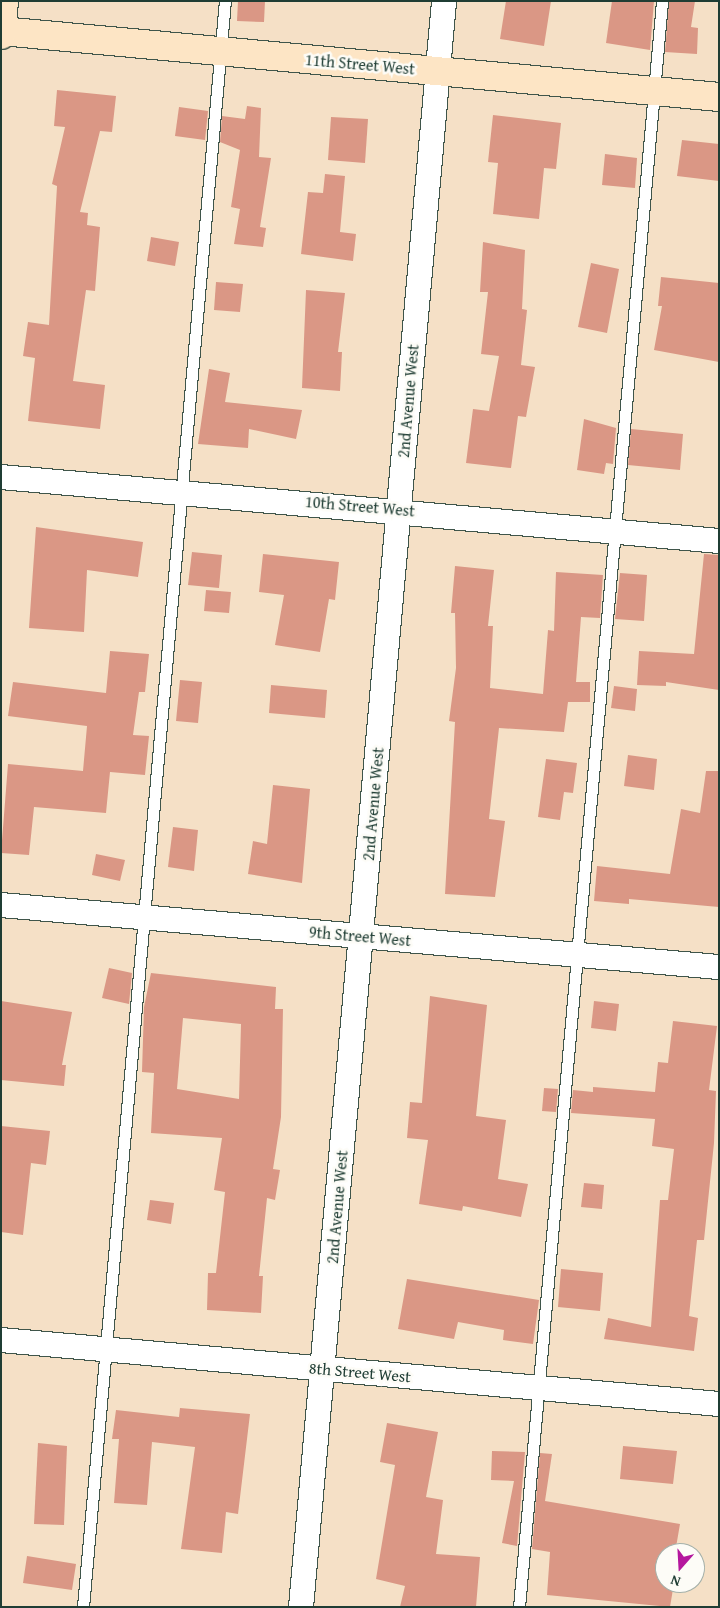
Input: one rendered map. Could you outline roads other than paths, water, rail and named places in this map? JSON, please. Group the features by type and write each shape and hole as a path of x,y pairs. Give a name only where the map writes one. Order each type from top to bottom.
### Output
{"street":[{"path":"1,35 4,1"},
{"name":"2nd Avenue West","path":"301,1607 444,1"},
{"name":"11th Street West","path":"1,31 719,97"},
{"name":"10th Street West","path":"1,478 184,491 719,541"},
{"name":"9th Street West","path":"1,905 719,967"},
{"name":"8th Street West","path":"1,1340 105,1351 719,1404"}],"lane":[{"path":"83,1607 184,491 225,1"},
{"path":"519,1607 662,1"}]}
